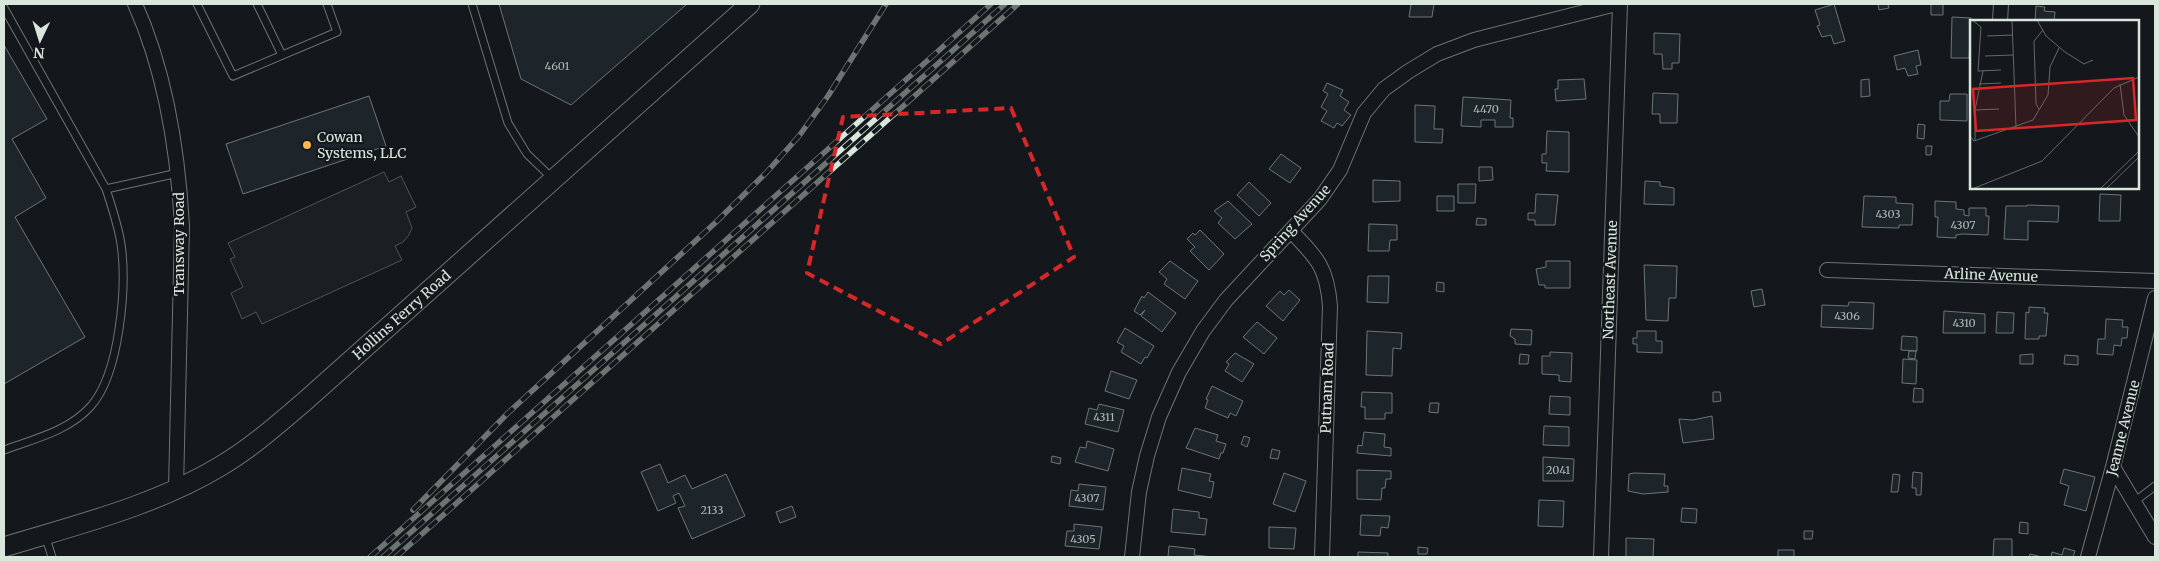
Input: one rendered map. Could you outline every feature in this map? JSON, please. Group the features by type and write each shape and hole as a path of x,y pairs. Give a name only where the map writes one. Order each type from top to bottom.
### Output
{"street":[{"name":"Transway Road","path":"135,4 143,21 157,66 170,123 178,173 182,226 176,490"},
{"name":"Hollins Ferry Road","path":"4,547 109,514 176,490 219,467 260,439 750,4"},
{"name":"Spring Avenue","path":"1132,557 1139,492 1147,456 1159,417 1179,372 1203,330 1226,300 1320,199 1340,170 1364,113 1384,89 1437,54 1474,40 1616,4"},
{"name":"Northeast Avenue","path":"1601,557 1620,4"},
{"path":"2000,4 2000,20"},
{"name":"Putnam Road","path":"1291,231 1315,256 1325,272 1329,289 1330,316 1322,557"},
{"name":"Arline Avenue","path":"1826,270 2155,281"},
{"name":"Jeanne Avenue","path":"2088,557 2113,467 2155,298"},
{"path":"2113,467 2155,537"}],"lane":[{"path":"197,4 233,76 337,32 327,4"},
{"path":"257,4 282,55"},
{"path":"472,4 508,123 527,154 553,179"},
{"path":"4,8 106,189 117,220 123,271 118,333 112,363 103,388 92,406 73,422 47,435 4,450"},
{"path":"106,189 178,173"},
{"path":"2134,502 2155,486"},
{"path":"45,534 52,557"}],"highlighted area":[{"path":"1011,108 1074,257 941,344 807,273 843,117"}],"shaded area":[{"path":"384,172 389,182 401,176 416,207 406,212 412,228 409,235 403,242 395,246 402,260 262,324 256,312 242,319 231,293 243,287 230,259 235,257 228,243"}],"building":[{"path":"499,4 687,4 571,105 521,79"},
{"path":"1411,4 1434,4 1432,17 1409,17"},
{"path":"1834,4 1845,41 1834,44 1831,35 1822,37 1817,26 1820,25 1815,10"},
{"path":"1878,4 1892,4 1888,5 1889,8 1879,10"},
{"path":"1931,4 1943,4 1943,15 1931,15"},
{"path":"2036,6 2045,7 2044,11 2055,12 2054,20 2035,20"},
{"path":"1952,17 1971,18 1969,58 1951,58"},
{"path":"1654,33 1680,34 1679,63 1672,63 1672,69 1663,69 1662,54 1654,54"},
{"path":"4,45 47,119 12,139 46,198 15,217 85,337 4,384"},
{"path":"1918,50 1921,65 1916,66 1918,74 1908,76 1905,68 1897,70 1894,56"},
{"path":"1584,79 1586,99 1556,101 1555,89 1558,89 1558,80"},
{"path":"1869,79 1870,96 1861,97 1861,80"},
{"path":"1327,83 1343,90 1340,96 1349,102 1344,110 1351,115 1342,126 1337,123 1334,128 1321,121 1327,111 1321,107 1328,94 1323,91"},
{"path":"1653,93 1678,94 1677,123 1660,123 1660,114 1652,114"},
{"path":"1950,94 1967,94 1967,121 1940,120 1940,101 1949,101"},
{"path":"369,96 386,146 243,194 226,144"},
{"path":"1463,97 1511,100 1510,118 1513,118 1513,127 1495,127 1495,120 1481,120 1481,127 1461,126"},
{"path":"1415,105 1435,106 1434,129 1443,129 1442,143 1415,142"},
{"path":"1918,124 1925,125 1924,139 1917,138"},
{"path":"1547,131 1569,132 1569,172 1546,171 1547,163 1542,163 1542,154 1546,154"},
{"path":"1926,146 1932,146 1931,155 1926,155"},
{"path":"1281,154 1301,168 1290,183 1269,169"},
{"path":"1479,167 1492,167 1493,180 1479,181"},
{"path":"1373,180 1400,181 1400,201 1373,202"},
{"path":"1645,181 1660,182 1660,186 1674,188 1674,205 1644,204"},
{"path":"1249,182 1271,203 1259,216 1237,195"},
{"path":"1458,184 1476,184 1475,203 1458,203"},
{"path":"1536,194 1558,195 1555,225 1535,225 1535,220 1528,220 1528,213 1535,213"},
{"path":"2100,194 2121,195 2120,221 2099,221"},
{"path":"1437,196 1454,196 1454,211 1437,211"},
{"path":"1864,196 1896,197 1896,203 1913,204 1912,225 1899,225 1899,228 1862,227"},
{"path":"1228,201 1252,224 1235,239 1218,223 1222,218 1214,211"},
{"path":"1935,201 1956,202 1956,209 1964,210 1964,215 1969,216 1969,208 1986,208 1986,216 1989,216 1988,235 1962,234 1956,235 1956,238 1937,237 1938,217 1935,217"},
{"path":"2006,206 2059,206 2058,222 2028,221 2028,240 2004,239"},
{"path":"1477,218 1486,219 1486,225 1476,225"},
{"path":"1369,224 1397,225 1397,240 1390,240 1389,251 1368,251"},
{"path":"1200,230 1224,254 1209,270 1190,251 1195,247 1187,239 1193,233 1195,235"},
{"path":"1170,261 1198,281 1185,299 1164,284 1167,279 1159,272"},
{"path":"1546,261 1570,261 1570,288 1545,288 1545,285 1539,285 1536,269 1546,267"},
{"path":"1644,265 1677,266 1676,298 1669,298 1668,321 1646,320"},
{"path":"1368,276 1389,276 1388,303 1367,302"},
{"path":"1437,282 1444,283 1444,292 1436,291"},
{"path":"1762,289 1765,305 1754,307 1751,291"},
{"path":"1289,290 1300,300 1283,321 1266,306 1280,291 1284,295"},
{"path":"1148,292 1176,313 1162,332 1141,316 1145,310 1140,315 1134,311 1142,296 1144,298"},
{"path":"1849,302 1874,303 1873,329 1821,327 1822,305 1848,306"},
{"path":"2029,307 2045,308 2044,313 2048,313 2046,336 2039,336 2039,339 2025,339 2026,312 2029,313"},
{"path":"1944,311 1985,314 1985,333 1943,333"},
{"path":"1997,312 2014,313 2013,333 1996,333"},
{"path":"2106,319 2123,320 2122,327 2128,327 2127,338 2122,338 2121,346 2114,345 2113,355 2097,354 2098,339 2105,339"},
{"path":"1257,322 1277,338 1264,354 1243,337"},
{"path":"1125,328 1154,346 1141,364 1121,352 1124,346 1117,342"},
{"path":"1511,329 1532,330 1531,345 1515,344 1515,339 1510,336"},
{"path":"1367,331 1402,333 1401,349 1393,348 1392,376 1366,375"},
{"path":"1637,331 1656,331 1656,341 1662,341 1662,353 1637,352 1637,344 1633,344 1633,338 1637,338"},
{"path":"1902,336 1917,337 1917,351 1901,350"},
{"path":"1909,351 1916,351 1915,359 1908,358"},
{"path":"1550,352 1572,353 1571,382 1559,381 1559,375 1542,374 1542,356 1550,356"},
{"path":"1235,353 1254,364 1242,382 1225,371 1229,364 1226,362"},
{"path":"1520,354 1529,355 1528,364 1519,364"},
{"path":"2033,354 2033,364 2020,364 2020,355"},
{"path":"2065,355 2078,356 2078,365 2064,364"},
{"path":"1903,359 1917,360 1916,384 1902,383"},
{"path":"1111,371 1137,380 1129,399 1105,391"},
{"path":"1212,386 1243,401 1236,416 1230,413 1228,418 1205,408 1208,400 1206,399"},
{"path":"1914,388 1923,389 1923,402 1913,402"},
{"path":"1362,392 1392,393 1392,413 1385,413 1385,419 1365,419 1365,407 1361,407"},
{"path":"1713,392 1720,392 1721,401 1713,402"},
{"path":"1550,396 1570,397 1570,415 1549,414"},
{"path":"1430,403 1439,403 1438,413 1429,412"},
{"path":"1099,404 1124,410 1118,432 1085,424 1089,408 1097,410"},
{"path":"1712,416 1714,439 1683,443 1679,419 1693,420"},
{"path":"1544,426 1569,427 1569,446 1543,445"},
{"path":"1195,428 1218,435 1216,441 1226,444 1219,459 1186,448"},
{"path":"1364,432 1385,434 1384,447 1391,448 1391,456 1357,453 1358,445 1362,446"},
{"path":"1244,436 1250,438 1247,447 1241,444"},
{"path":"1087,441 1114,449 1108,471 1075,462 1080,447 1086,448"},
{"path":"1272,449 1280,451 1278,459 1270,458"},
{"path":"1052,456 1061,458 1060,464 1051,462"},
{"path":"1543,457 1574,459 1573,481 1543,481"},
{"path":"660,464 668,483 685,475 692,489 726,474 745,516 692,539 678,508 685,506 679,493 673,496 676,503 658,511 641,472"},
{"path":"1182,468 1211,474 1209,481 1214,482 1211,498 1178,490"},
{"path":"2064,469 2095,477 2086,511 2064,505 2069,486 2060,483"},
{"path":"1357,470 1391,471 1391,479 1386,479 1385,488 1382,488 1381,500 1357,499"},
{"path":"1913,472 1922,473 1921,495 1916,495 1916,488 1912,488"},
{"path":"1284,473 1306,481 1295,512 1273,504"},
{"path":"1629,474 1665,474 1664,486 1668,486 1668,492 1643,494 1628,491"},
{"path":"1893,474 1900,475 1898,492 1891,492"},
{"path":"1079,484 1106,487 1103,510 1069,506 1071,490 1078,491"},
{"path":"1539,500 1564,501 1563,527 1538,526"},
{"path":"792,506 796,517 780,523 776,512"},
{"path":"1682,508 1697,509 1696,523 1681,522"},
{"path":"1173,509 1199,512 1199,518 1207,519 1205,535 1171,532"},
{"path":"1361,515 1390,516 1388,528 1381,527 1380,536 1360,535"},
{"path":"2020,522 2028,523 2028,534 2019,533"},
{"path":"1074,524 1102,527 1099,549 1065,546 1067,531 1074,531"},
{"path":"1269,527 1296,528 1294,549 1269,548"},
{"path":"1804,531 1813,531 1812,539 1804,539"},
{"path":"1626,538 1654,539 1653,557 1626,557"},
{"path":"1994,539 2012,539 2012,557 1993,557"},
{"path":"1169,546 1195,549 1194,555 1213,557 1168,557"},
{"path":"1418,547 1428,548 1427,554 1418,554"},
{"path":"2064,548 2075,551 2073,557 2051,557 2052,552 2062,555"},
{"path":"1778,550 1794,550 1794,557 1778,557"},
{"path":"1358,552 1388,553 1388,557 1358,557"},
{"path":"2030,554 2042,557 2029,557"}],"railway":[{"path":"413,510 508,413 715,223 766,173 799,136 828,96 886,4"},
{"path":"370,557 991,4"},
{"path":"383,557 1005,4"},
{"path":"396,557 1018,4"}],"place":[{"name":"Cowan Systems, LLC","path":"307,145"}]}
